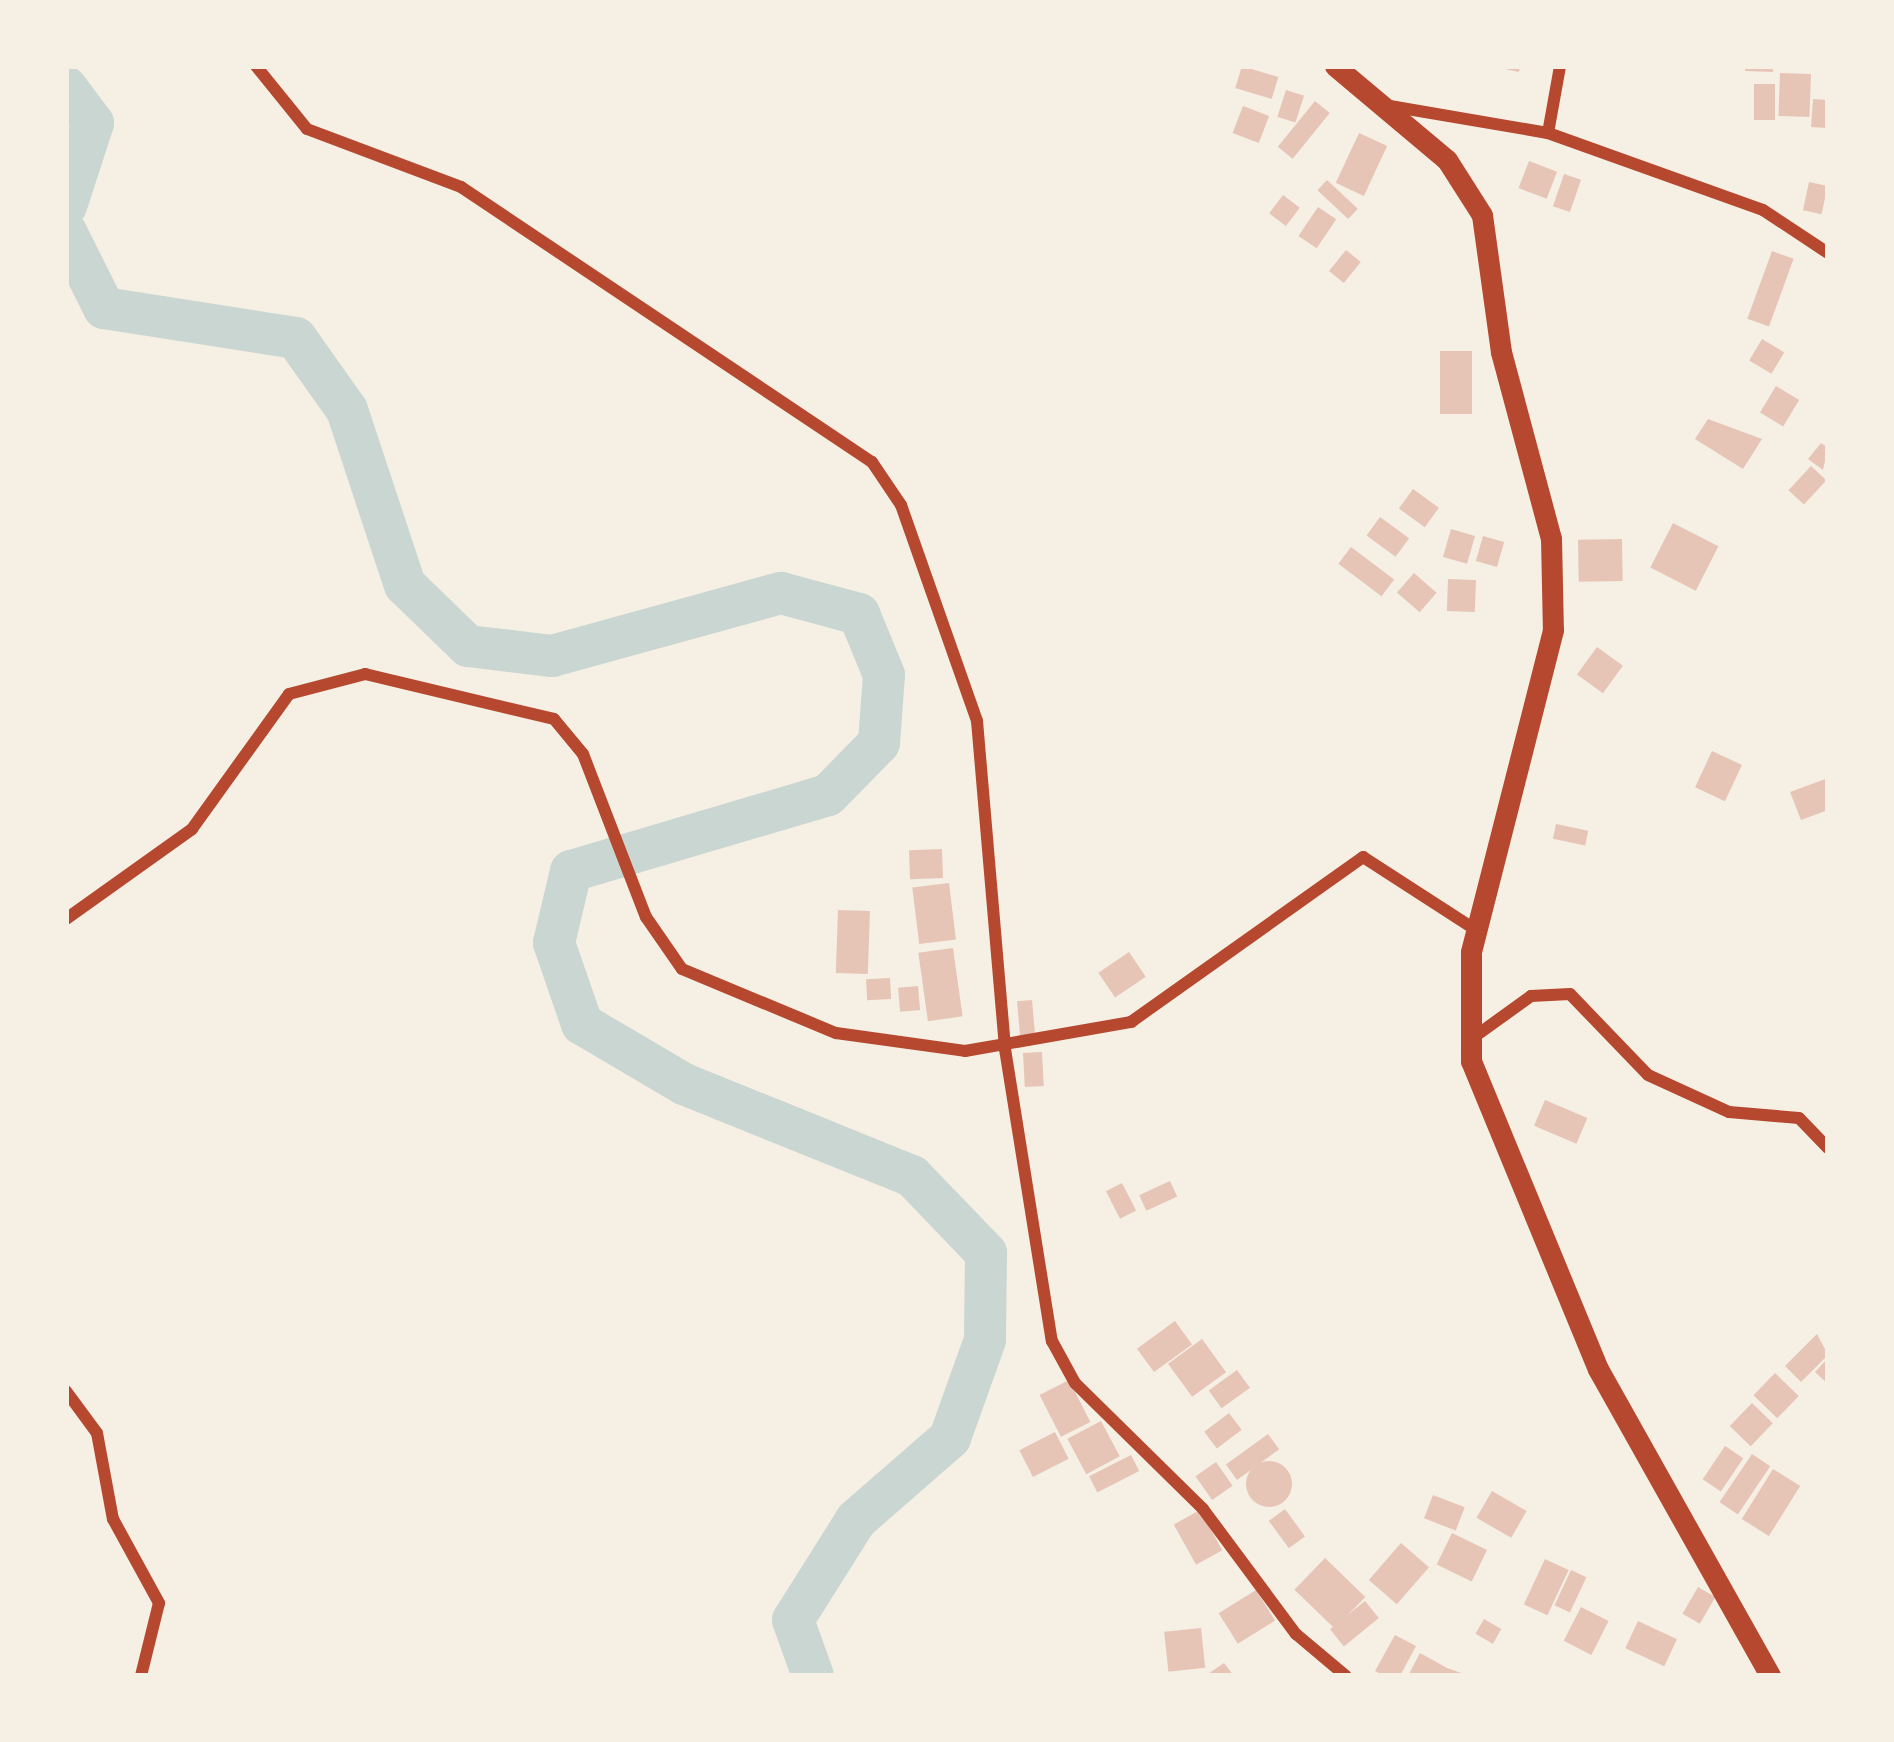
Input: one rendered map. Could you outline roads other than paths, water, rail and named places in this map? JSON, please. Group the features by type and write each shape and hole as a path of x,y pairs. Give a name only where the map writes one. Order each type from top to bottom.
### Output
{"main road":[{"path":"1335,66 1447,160 1482,215 1501,352 1551,538 1553,630 1475,930 1468,1041 1545,1258 1770,1676"}],"street":[{"path":"256,66 323,140 461,187 872,462 929,570 977,721 1005,1049 1034,1183 1044,1314 1063,1366 1346,1676"},
{"path":"1547,134 1560,66"},
{"path":"1383,105 1547,134 1763,211 1828,254"},
{"path":"66,919 192,829 265,716 310,682 365,674 538,710 573,739 658,942 721,993 836,1033 1005,1049 1131,1022 1354,859 1381,862 1475,930"},
{"path":"1468,1041 1531,995 1570,994 1654,1078 1729,1112 1799,1118 1828,1148"},
{"path":"66,1391 97,1433 112,1519 159,1603 141,1676"}],"waterway":[{"path":"66,87 93,123 66,206"},
{"path":"66,232 104,308 296,338 347,410 405,585 468,646 552,656 781,593 859,614 884,675 879,743 828,795 571,871 554,943 582,1024 684,1084 912,1176 986,1253 985,1340 950,1438 856,1520 793,1620 813,1676"}]}
